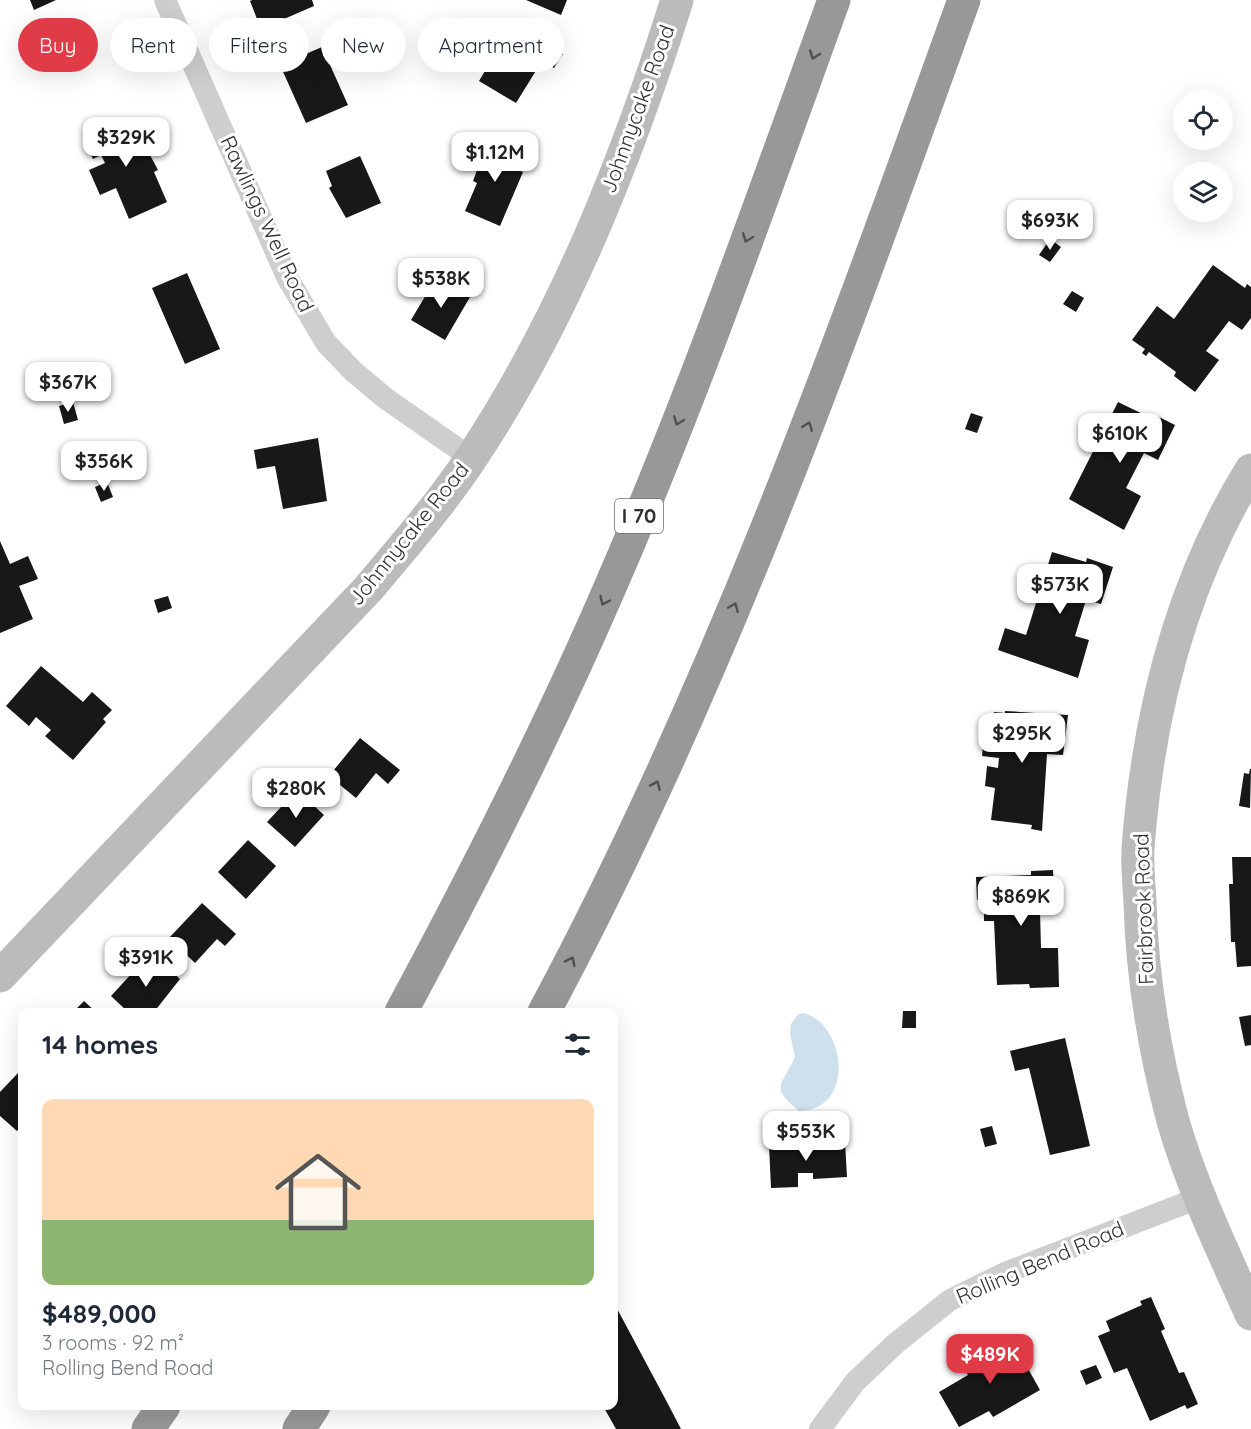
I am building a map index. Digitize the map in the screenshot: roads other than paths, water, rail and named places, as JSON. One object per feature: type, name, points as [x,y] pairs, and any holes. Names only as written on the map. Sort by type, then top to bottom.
[{"type":"highway","name":"I 70","points":[[402,1008],[493,832],[611,586],[727,290],[834,0]]},
{"type":"highway","points":[[546,1008],[648,803],[787,481],[964,0]]},
{"type":"highway","points":[[147,1429],[161,1410]]},
{"type":"highway","points":[[299,1429],[311,1410]]},
{"type":"street","name":"Rawlings Well Road","points":[[165,0],[287,277],[326,343],[354,372],[385,398],[471,458]]},
{"type":"street","name":"Johnnycake Road","points":[[0,976],[368,589],[422,525],[471,458],[520,377],[561,300],[598,218],[677,0]]},
{"type":"street","name":"Fairbrook Road","points":[[1247,1295],[1201,1197],[1174,1124],[1146,999],[1138,850],[1148,767],[1163,682],[1190,594],[1230,504],[1251,470]]},
{"type":"street","name":"Rolling Bend Road","points":[[820,1429],[855,1382],[895,1344],[951,1300],[1005,1274],[1201,1197]]},
{"type":"water","points":[[804,1013],[818,1021],[829,1033],[836,1049],[839,1066],[837,1083],[830,1097],[817,1107],[799,1111],[784,1096],[781,1085],[795,1057],[790,1034],[791,1024],[798,1014]]}]
